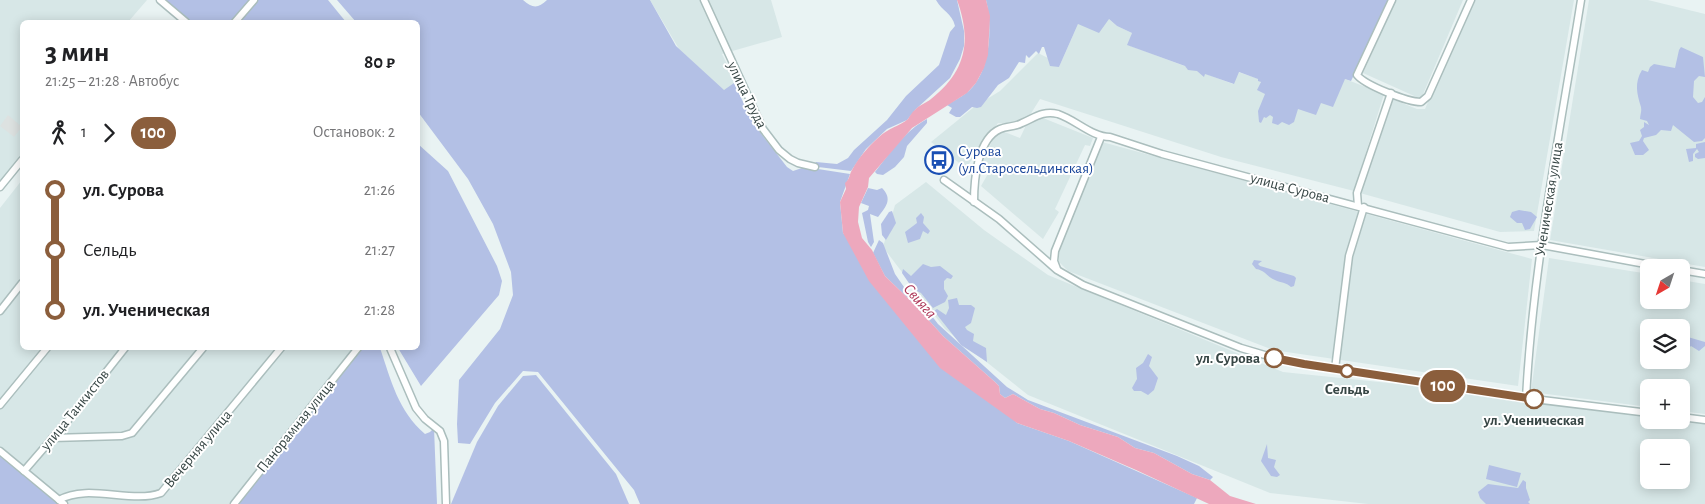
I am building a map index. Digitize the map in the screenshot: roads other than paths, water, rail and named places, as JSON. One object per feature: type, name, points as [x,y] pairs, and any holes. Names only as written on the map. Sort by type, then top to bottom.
[{"type":"street","points":[[160,0],[184,20]]},
{"type":"street","points":[[237,20],[254,0]]},
{"type":"street","name":"улица Труда","points":[[704,0],[763,129],[779,150],[790,159],[814,168]]},
{"type":"street","points":[[1392,0],[1357,75],[1366,82],[1391,93],[1421,102],[1428,96],[1471,0]]},
{"type":"street","name":"Ученическая улица","points":[[1526,398],[1531,328],[1542,245],[1581,0]]},
{"type":"street","points":[[1335,369],[1350,256],[1361,207],[1357,193],[1391,93]]},
{"type":"street","name":"улица Сурова","points":[[974,202],[974,184],[978,163],[989,139],[999,129],[1049,113],[1076,122],[1100,137],[1110,137],[1162,154],[1508,247],[1542,245],[1640,263]]},
{"type":"street","points":[[1057,270],[1054,261],[1055,250],[1100,137]]},
{"type":"street","points":[[0,187],[20,162]]},
{"type":"street","points":[[944,180],[999,219],[1057,270],[1083,285],[1241,348],[1282,360],[1335,369],[1526,398],[1640,412]]},
{"type":"street","points":[[1690,272],[1705,274]]},
{"type":"street","points":[[0,311],[20,286]]},
{"type":"street","points":[[0,405],[45,350]]},
{"type":"street","name":"улица Танкистов","points":[[24,471],[123,350]]},
{"type":"street","points":[[52,438],[122,436],[132,433],[201,350]]},
{"type":"street","name":"Вечерняя улица","points":[[61,502],[72,494],[144,496],[161,492],[279,350]]},
{"type":"street","name":"Панорамная улица","points":[[234,504],[356,350]]},
{"type":"street","points":[[391,350],[416,408],[440,431],[444,441],[446,504]]},
{"type":"street","points":[[1690,418],[1705,420]]},
{"type":"street","points":[[0,451],[61,502]]},
{"type":"place","name":"Сурова (ул.Старосельдинская)","points":[[939,160]]},
{"type":"place","name":"ул. Сурова","points":[[1274,358]]},
{"type":"place","name":"Сельдь","points":[[1347,371]]},
{"type":"place","name":"ул. Ученическая","points":[[1534,399]]},
{"type":"water label","name":"Свияга","points":[[920,301]]}]
